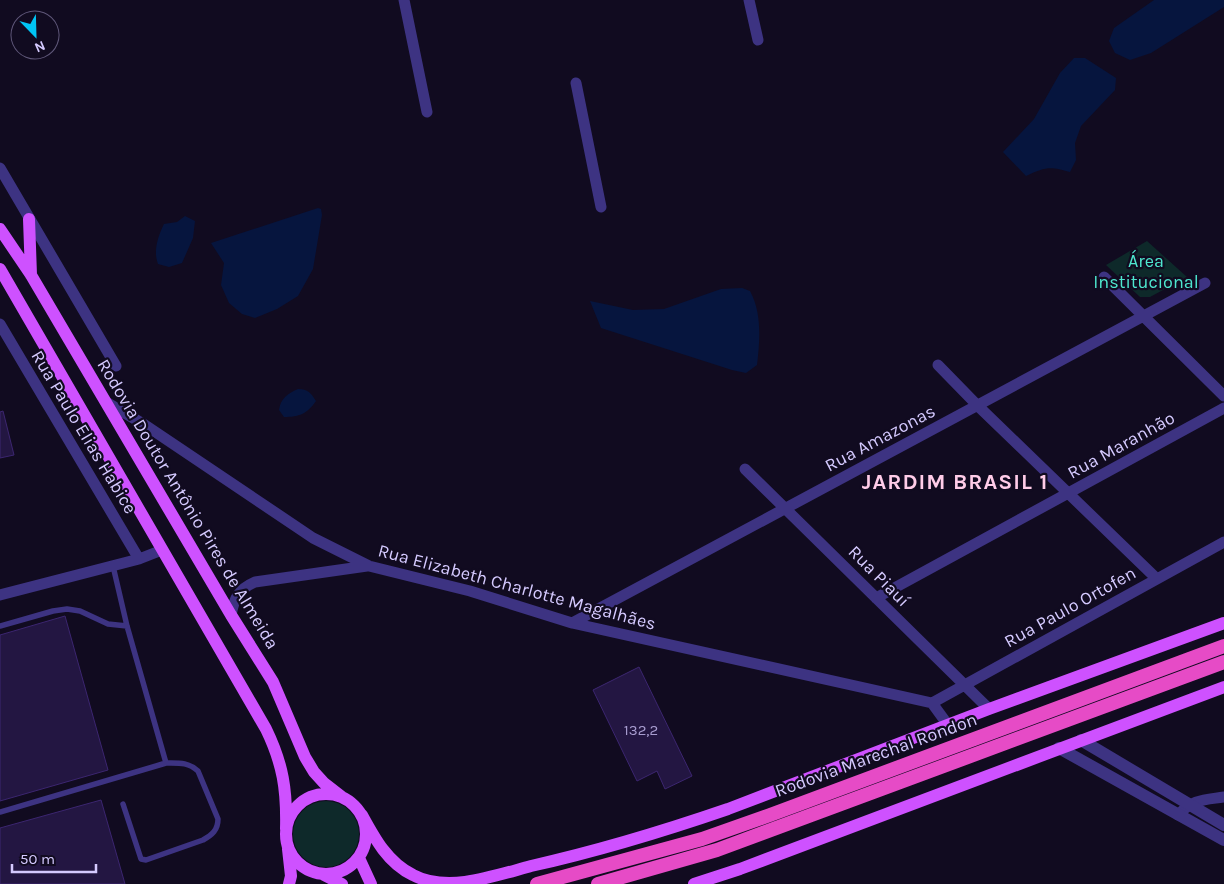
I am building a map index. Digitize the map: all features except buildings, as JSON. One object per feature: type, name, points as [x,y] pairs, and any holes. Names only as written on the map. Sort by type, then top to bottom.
[{"type":"highway","name":"Rodovia Marechal Rondon","points":[[537,884],[640,857],[719,833],[1224,646]]},
{"type":"highway","name":"Rodovia Marechal Rondon","points":[[598,884],[717,850],[1224,662]]},
{"type":"main road","points":[[29,219],[31,275]]},
{"type":"main road","name":"Rodovia Doutor Antônio Pires de Almeida","points":[[0,229],[31,275],[231,615],[273,682],[305,757],[314,772],[324,783],[342,796]]},
{"type":"main road","points":[[0,270],[254,708],[275,748],[286,789],[286,829],[291,876],[289,884]]},
{"type":"main road","points":[[286,829],[296,807],[306,799],[318,794],[342,796],[354,804],[377,842],[397,866],[414,876],[433,882],[465,882],[564,859],[690,822],[948,724],[1224,623]]},
{"type":"main road","points":[[694,884],[740,870],[1224,687]]},
{"type":"main road","points":[[322,874],[336,873],[348,867],[358,858],[364,848],[366,837],[366,826],[362,815]]},
{"type":"main road","points":[[288,847],[293,857],[301,865],[342,884]]},
{"type":"main road","points":[[358,858],[372,884]]},
{"type":"street","points":[[404,0],[427,112]]},
{"type":"street","points":[[749,0],[758,40]]},
{"type":"street","points":[[576,83],[602,207]]},
{"type":"street","points":[[0,168],[116,366]]},
{"type":"street","points":[[1104,277],[1224,396]]},
{"type":"street","name":"Rua Amazonas","points":[[572,624],[1205,283]]},
{"type":"street","name":"Rua Paulo Elias Habice","points":[[0,324],[139,559]]},
{"type":"street","points":[[938,365],[977,406],[1157,579]]},
{"type":"street","name":"Rua Elizabeth Charlotte Magalhães","points":[[106,402],[145,425],[313,538],[369,566],[470,591],[572,624],[932,703]]},
{"type":"street","name":"Rua Maranhão","points":[[876,598],[1224,408]]},
{"type":"street","name":"Rua Piauí","points":[[745,469],[989,709]]},
{"type":"street","name":"Rua Paulo Ortofen","points":[[932,703],[1224,542]]},
{"type":"street","points":[[0,595],[139,559],[162,550]]},
{"type":"street","points":[[231,615],[234,600],[240,591],[255,582],[369,566]]},
{"type":"street","points":[[932,703],[948,724]]},
{"type":"street","points":[[1081,740],[1224,825]]},
{"type":"street","points":[[1059,748],[1224,840]]},
{"type":"street","points":[[1178,815],[1190,804],[1224,797]]},
{"type":"lane","points":[[113,566],[127,626],[166,763]]},
{"type":"lane","points":[[0,626],[53,611],[67,609],[80,611],[108,624],[127,626]]},
{"type":"lane","points":[[0,812],[166,763],[182,763],[192,766],[198,771],[218,819],[218,826],[210,836],[203,840],[146,860],[141,859],[123,804]]},
{"type":"green space","name":"Área Institucional","points":[[1147,241],[1187,277],[1150,297],[1140,297],[1106,265]]},
{"type":"green space","points":[[326,801],[338,804],[349,811],[356,822],[359,834],[356,846],[349,857],[338,864],[326,867],[314,864],[303,857],[296,846],[293,834],[296,822],[303,811],[314,804]]},
{"type":"water","points":[[1154,0],[1224,0],[1224,7],[1151,53],[1130,60],[1115,53],[1109,41],[1114,28]]},
{"type":"water","points":[[1074,58],[1085,58],[1116,78],[1115,90],[1081,126],[1075,143],[1076,160],[1070,172],[1048,168],[1026,176],[1003,152],[1034,119],[1060,73]]},
{"type":"water","points":[[318,208],[321,209],[322,215],[313,269],[298,296],[277,309],[255,318],[242,314],[229,303],[221,285],[224,263],[211,243]]},
{"type":"water","points":[[185,216],[195,221],[193,238],[182,263],[169,267],[158,264],[157,244],[164,224],[177,222]]},
{"type":"water","points":[[742,288],[750,291],[754,299],[759,327],[757,365],[746,373],[601,328],[590,301],[633,310],[664,309],[721,289]]},
{"type":"water","points":[[298,389],[309,392],[316,401],[302,414],[284,417],[279,410],[281,402]]},
{"type":"district","name":"JARDIM BRASIL 1","points":[[955,482]]}]
